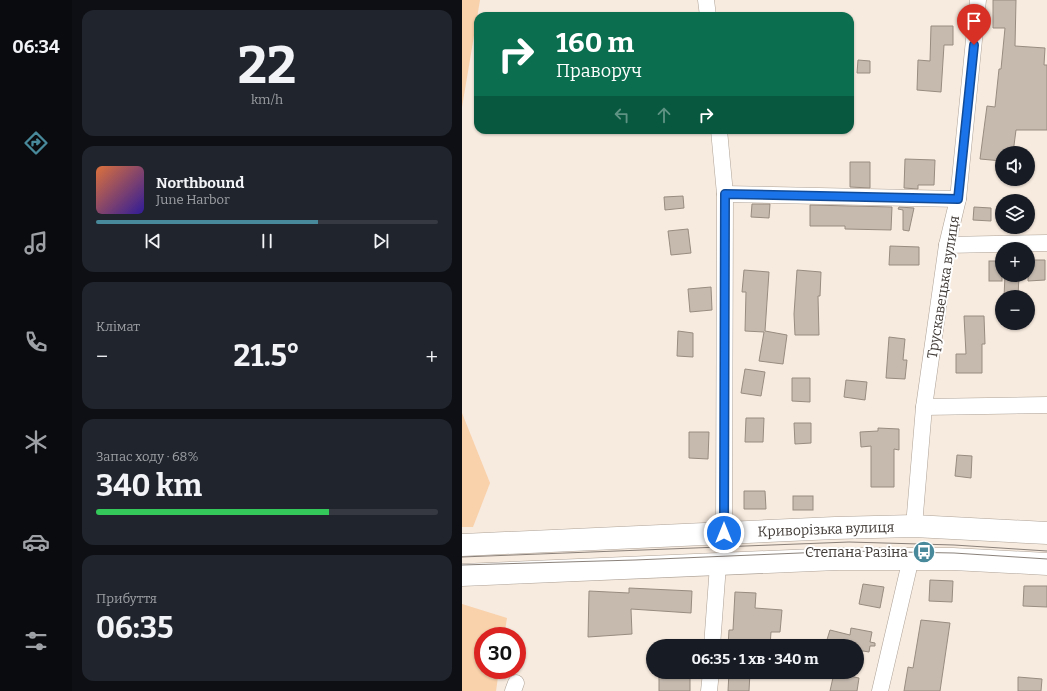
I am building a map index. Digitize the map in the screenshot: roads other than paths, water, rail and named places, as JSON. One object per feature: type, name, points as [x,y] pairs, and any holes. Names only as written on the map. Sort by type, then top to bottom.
[{"type":"main road","name":"Криворізька вулиця","points":[[462,545],[914,526],[1047,533]]},
{"type":"main road","points":[[462,575],[837,559],[911,558],[1047,564]]},
{"type":"street","points":[[706,0],[708,12]]},
{"type":"street","name":"Трускавецька вулиця","points":[[914,526],[924,407],[947,245],[958,199],[978,0]]},
{"type":"street","points":[[719,134],[725,194],[724,533]]},
{"type":"street","points":[[725,194],[958,199]]},
{"type":"street","points":[[947,245],[1047,243]]},
{"type":"street","points":[[924,407],[1047,405]]},
{"type":"street","points":[[880,691],[911,558]]},
{"type":"street","points":[[713,639],[718,565]]},
{"type":"street","points":[[709,691],[710,679]]},
{"type":"tram line","points":[[462,557],[849,542],[954,545],[1047,551]]},
{"type":"tram line","points":[[462,565],[635,560],[847,551],[954,553],[1047,559]]},
{"type":"place","name":"Степана Разіна","points":[[924,552]]}]
